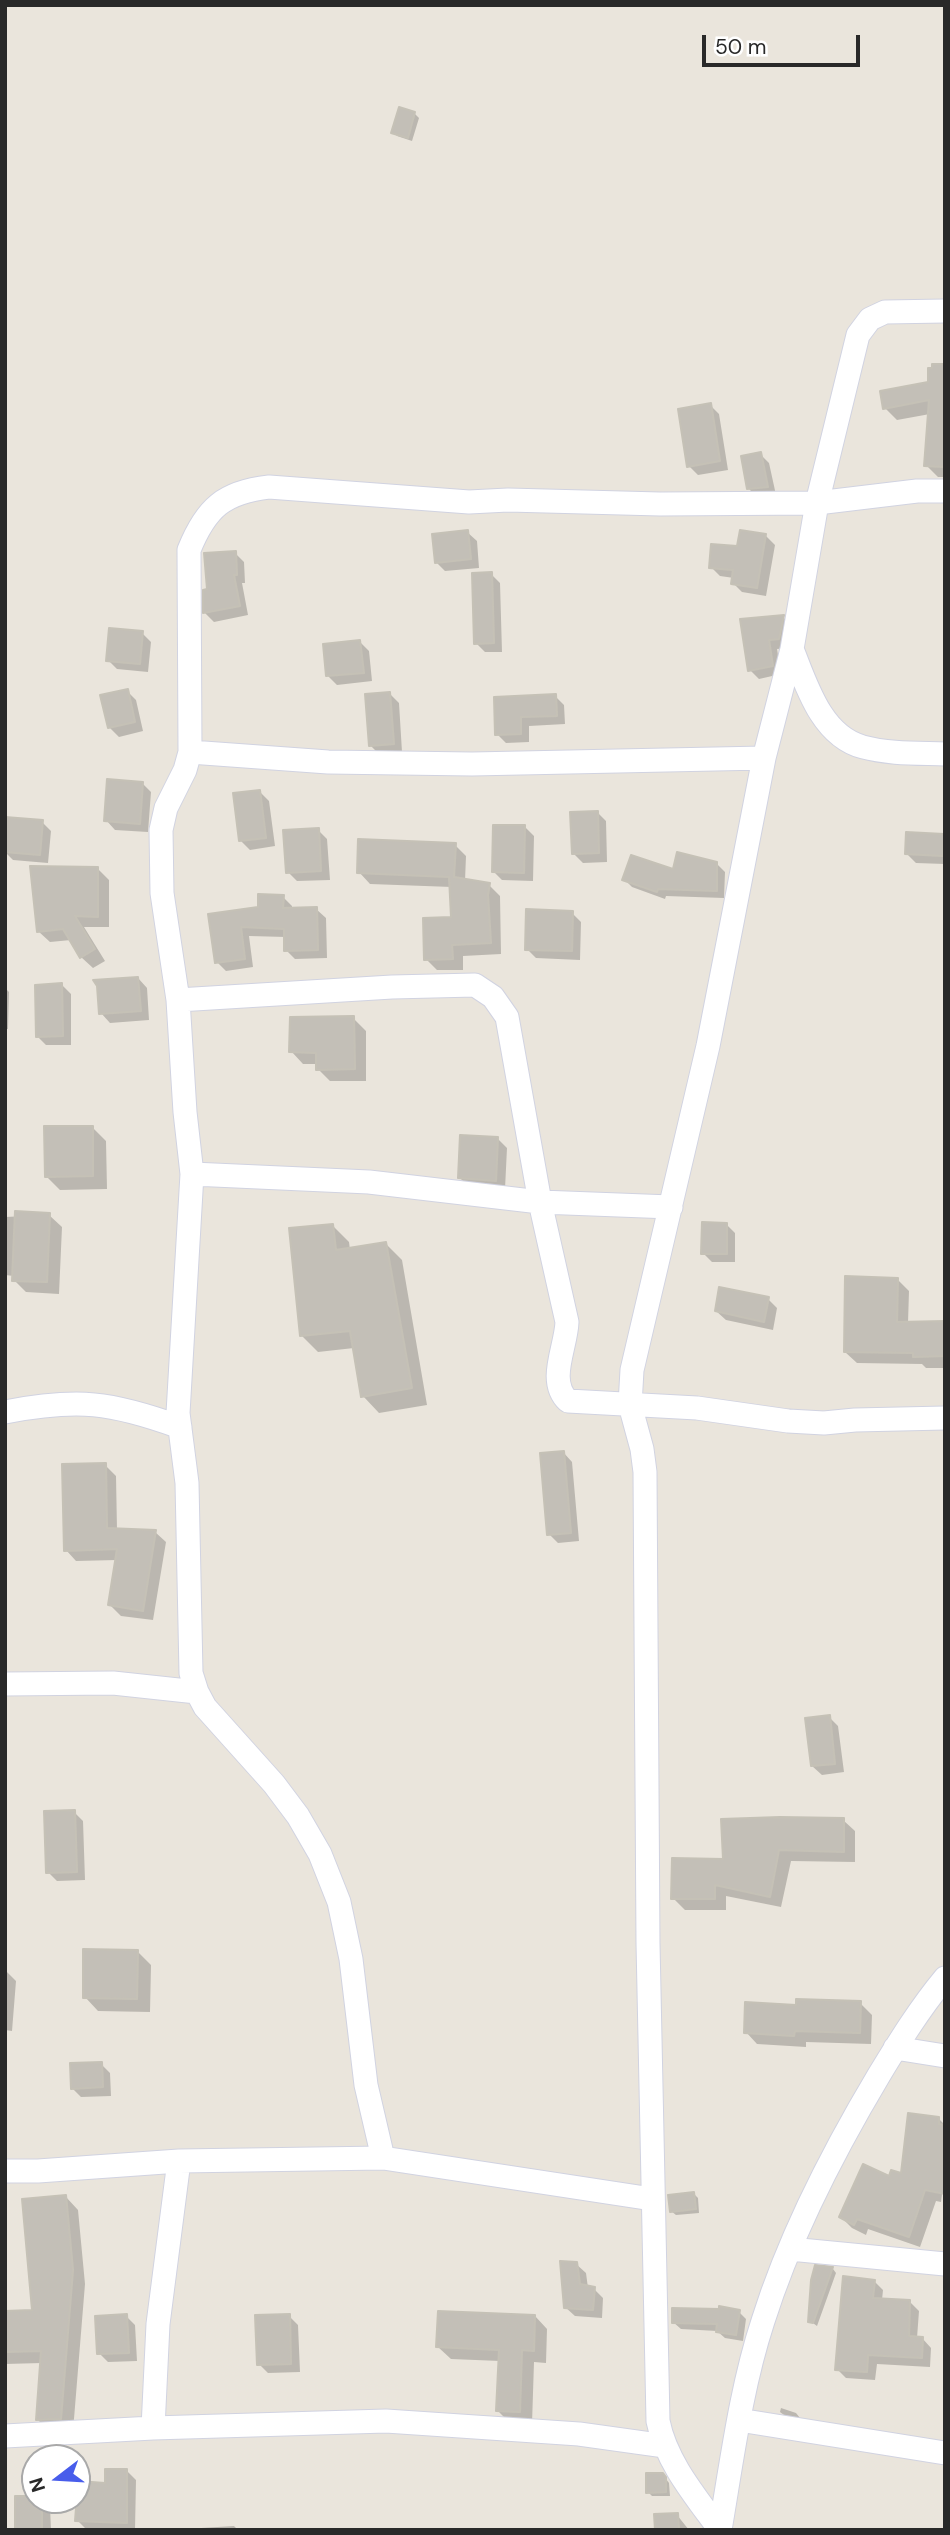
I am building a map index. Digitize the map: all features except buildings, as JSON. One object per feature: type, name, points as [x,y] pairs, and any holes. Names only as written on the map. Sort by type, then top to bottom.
[{"type":"street","points":[[945,311],[886,312],[870,319],[858,335],[817,503],[792,649],[764,758],[708,1046],[632,1370],[630,1405],[645,1472],[648,1943],[658,2421],[665,2446],[696,2499],[720,2530],[739,2420],[762,2321],[790,2249],[840,2139],[895,2048],[945,1978]]},
{"type":"street","points":[[383,2158],[366,2085],[351,1959],[339,1902],[320,1854],[298,1816],[274,1784],[205,1707],[191,1673],[187,1483],[179,1404],[192,1174],[178,1000],[163,893],[161,830],[166,808],[185,770],[190,752],[189,550],[207,513],[237,493],[269,486],[469,502],[508,500],[660,504],[817,503],[917,491],[945,491]]},
{"type":"street","points":[[792,649],[814,702],[834,730],[860,747],[945,754]]},
{"type":"street","points":[[190,752],[328,762],[472,764],[764,758]]},
{"type":"street","points":[[178,1000],[392,987],[475,985],[493,997],[507,1017],[540,1202],[567,1322],[557,1374],[560,1393],[568,1401],[697,1408],[788,1421],[824,1423],[945,1418]]},
{"type":"street","points":[[192,1174],[369,1182],[540,1202],[671,1207]]},
{"type":"street","points":[[5,1412],[45,1405],[82,1403],[115,1406],[180,1427]]},
{"type":"street","points":[[5,1684],[113,1683],[197,1692]]},
{"type":"street","points":[[895,2048],[945,2056]]},
{"type":"street","points":[[5,2171],[180,2161],[383,2158],[652,2199]]},
{"type":"street","points":[[153,2428],[158,2324],[180,2161]]},
{"type":"street","points":[[790,2249],[945,2264]]},
{"type":"street","points":[[739,2420],[945,2454]]},
{"type":"street","points":[[5,2435],[386,2421],[579,2434],[665,2446]]}]
